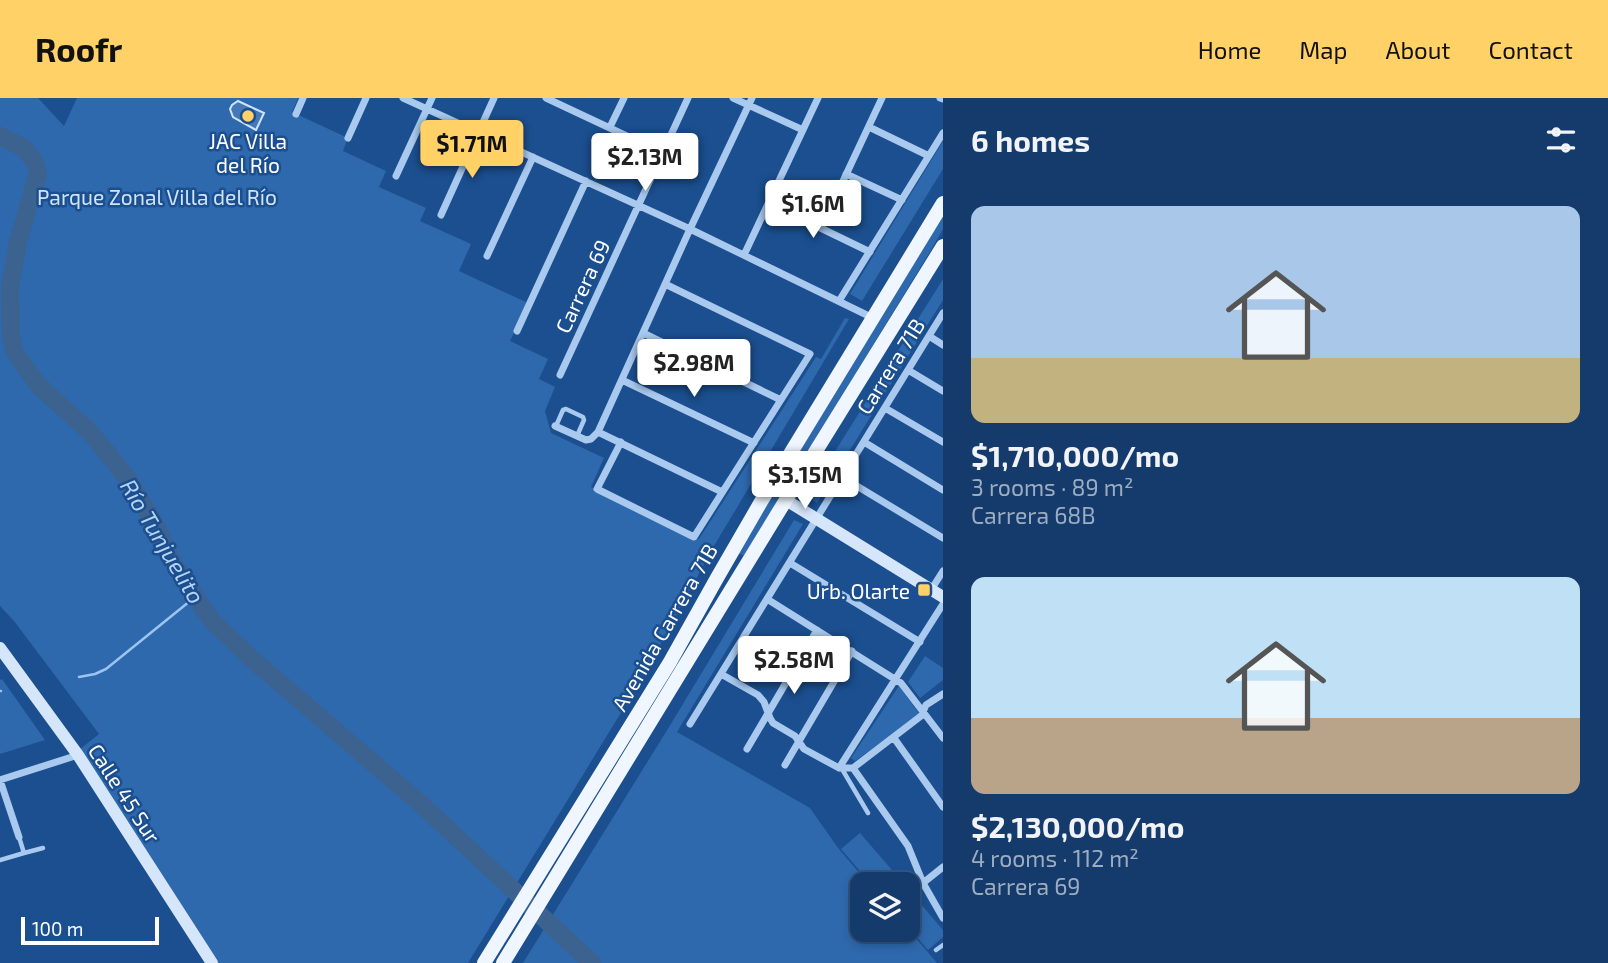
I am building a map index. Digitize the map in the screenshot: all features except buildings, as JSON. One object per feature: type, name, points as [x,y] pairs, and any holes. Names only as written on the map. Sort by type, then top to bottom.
[{"type":"main road","name":"Avenida Carrera 71B","points":[[503,963],[643,721],[670,662],[734,548],[943,203]]},
{"type":"main road","name":"Avenida Carrera 71B","points":[[484,963],[786,500],[943,246]]},
{"type":"street","points":[[296,114],[303,98]]},
{"type":"street","points":[[348,138],[366,98]]},
{"type":"street","points":[[403,98],[639,205],[873,318]]},
{"type":"street","points":[[396,176],[432,98]]},
{"type":"street","points":[[441,215],[495,98]]},
{"type":"street","points":[[546,98],[558,100],[663,153]]},
{"type":"street","points":[[610,128],[624,98]]},
{"type":"street","name":"Carrera 69","points":[[560,375],[688,98]]},
{"type":"street","points":[[733,98],[750,102],[803,130]]},
{"type":"street","points":[[744,255],[818,98]]},
{"type":"street","points":[[821,228],[882,98]]},
{"type":"street","points":[[556,426],[586,440],[598,432],[750,102]]},
{"type":"street","points":[[869,127],[929,156]]},
{"type":"street","points":[[838,301],[943,133]]},
{"type":"street","points":[[486,256],[533,157]]},
{"type":"street","points":[[846,174],[902,200]]},
{"type":"street","points":[[517,331],[586,181]]},
{"type":"street","points":[[769,203],[870,251]]},
{"type":"street","points":[[621,443],[597,489],[694,537],[810,355],[665,284]]},
{"type":"street","name":"Carrera 71B","points":[[690,724],[943,313]]},
{"type":"street","points":[[643,333],[781,400]]},
{"type":"street","points":[[929,337],[943,345]]},
{"type":"street","points":[[908,370],[943,391]]},
{"type":"street","points":[[622,380],[754,443]]},
{"type":"street","points":[[885,408],[943,442]]},
{"type":"street","points":[[598,432],[722,492]]},
{"type":"street","points":[[864,442],[943,489]]},
{"type":"street","points":[[842,477],[943,538]]},
{"type":"street","points":[[786,500],[943,597]]},
{"type":"street","points":[[790,563],[920,642]]},
{"type":"street","points":[[931,590],[943,571]]},
{"type":"street","points":[[768,599],[896,679],[906,687],[943,738]]},
{"type":"street","points":[[840,769],[943,604]]},
{"type":"street","points":[[747,749],[817,630]]},
{"type":"street","name":"Calle 45 Sur","points":[[0,649],[78,755],[212,963]]},
{"type":"street","points":[[785,765],[852,651]]},
{"type":"street","points":[[721,674],[758,695],[774,723],[795,736],[800,746],[840,769],[853,768],[921,716],[926,705],[943,694]]},
{"type":"street","points":[[894,738],[943,807]]},
{"type":"street","points":[[19,837],[0,780],[78,755]]},
{"type":"street","points":[[853,768],[908,846],[923,883],[943,918]]},
{"type":"street","points":[[923,883],[943,866]]},
{"type":"lane","points":[[556,426],[564,409],[583,417],[577,437]]},
{"type":"lane","points":[[840,769],[868,813]]},
{"type":"lane","points":[[19,837],[24,853]]},
{"type":"lane","points":[[0,860],[43,848]]},
{"type":"lane","points":[[936,950],[943,945]]},
{"type":"green space","name":"Parque Zonal Villa del Río","points":[[0,98],[38,98],[64,126],[77,98],[298,98],[292,112],[348,138],[343,151],[386,171],[379,187],[426,208],[420,221],[471,244],[459,271],[528,303],[510,341],[548,359],[539,379],[555,387],[545,411],[551,433],[604,458],[591,487],[699,539],[816,357],[821,359],[845,318],[849,319],[714,546],[622,711],[468,963],[217,963],[79,750],[99,734],[0,606]]},
{"type":"green space","points":[[943,141],[943,169],[862,301],[850,294]]},
{"type":"green space","points":[[943,214],[943,229],[930,252],[744,556],[738,553]]},
{"type":"green space","points":[[943,279],[943,300],[817,503],[807,496]]},
{"type":"green space","points":[[794,520],[803,524],[677,732],[810,808],[859,872],[850,872],[850,942],[919,942],[937,963],[523,963]]},
{"type":"green space","points":[[925,656],[943,668],[943,680],[920,698],[908,682]]},
{"type":"green space","points":[[2,679],[45,740],[0,754],[0,680]]},
{"type":"green space","points":[[899,686],[920,715],[855,761],[851,758]]},
{"type":"green space","points":[[860,833],[894,872],[861,872],[841,849]]},
{"type":"green space","points":[[920,903],[943,930],[943,937],[928,950],[920,941]]},
{"type":"waterway","name":"Río Tunjuelito","points":[[0,136],[24,148],[34,161],[38,173],[18,242],[10,287],[11,336],[15,353],[39,386],[90,432],[128,479],[155,524],[173,563],[212,621],[251,658],[422,805],[592,963]]},
{"type":"waterway","points":[[79,677],[106,669],[195,597]]},
{"type":"place","name":"JAC Villa del Río","points":[[248,116]]},
{"type":"place","name":"Urb. Olarte","points":[[924,590]]}]
